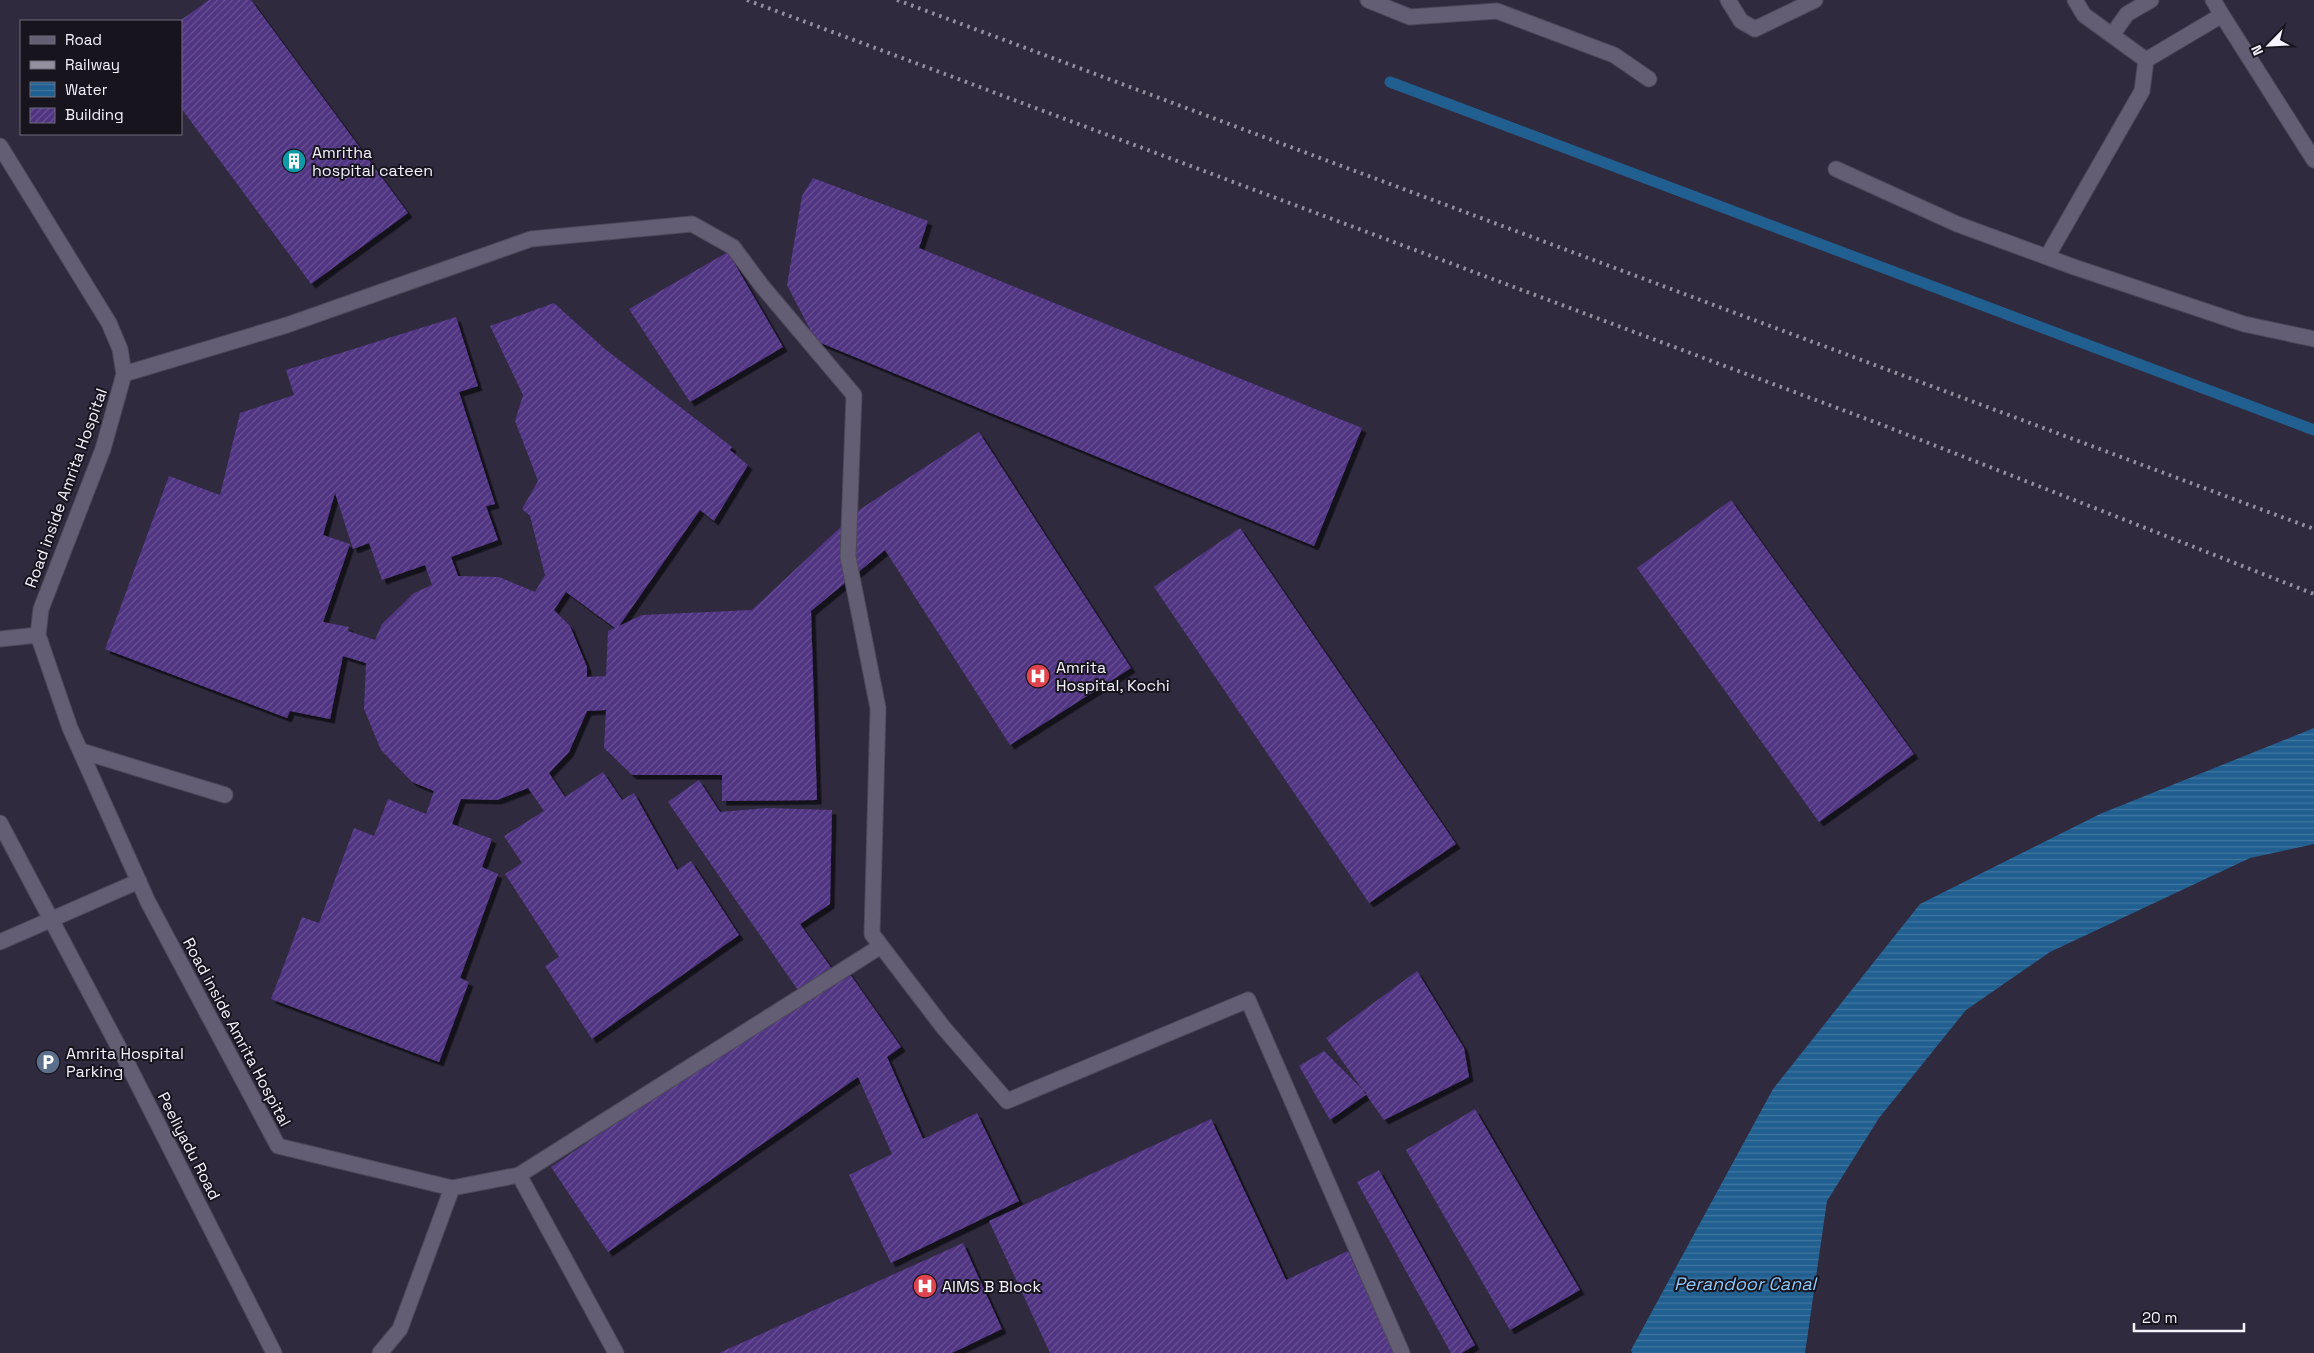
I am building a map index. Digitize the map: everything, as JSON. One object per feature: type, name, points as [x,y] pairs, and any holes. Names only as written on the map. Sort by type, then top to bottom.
[{"type":"street","points":[[1368,0],[1410,17],[1497,11],[1614,55],[1649,78]]},
{"type":"street","points":[[1728,0],[1741,21],[1755,29],[1815,0]]},
{"type":"street","points":[[2075,0],[2084,15],[2146,60]]},
{"type":"street","points":[[2112,35],[2127,14],[2151,0]]},
{"type":"street","points":[[2213,0],[2314,160]]},
{"type":"street","points":[[2146,60],[2222,14]]},
{"type":"street","points":[[2047,257],[2142,91],[2146,60]]},
{"type":"street","name":"Road inside Amrita Hospital","points":[[0,146],[109,323],[120,349],[124,374],[102,449],[49,585],[42,609],[38,635],[53,683],[81,751],[139,881],[189,982],[278,1146],[452,1188]]},
{"type":"street","points":[[1836,168],[1957,224],[2047,257],[2244,324],[2314,339]]},
{"type":"street","points":[[124,374],[287,325],[531,239],[692,224],[733,247],[762,286],[854,394],[848,558],[878,708],[872,934],[943,1027],[1008,1101],[1248,1000],[1402,1353]]},
{"type":"street","points":[[0,639],[38,635]]},
{"type":"street","points":[[81,751],[225,794]]},
{"type":"street","name":"Peeliyadu Road","points":[[0,823],[126,1061],[274,1353]]},
{"type":"street","points":[[0,942],[139,881]]},
{"type":"street","points":[[380,1353],[400,1328],[452,1188],[519,1175],[881,946]]},
{"type":"street","points":[[519,1175],[616,1353]]},
{"type":"water","name":"Perandoor Canal","points":[[2314,728],[2314,844],[2250,858],[2050,952],[1966,1010],[1879,1118],[1827,1201],[1805,1353],[1632,1353],[1631,1350],[1773,1089],[1920,904],[2100,814]]},
{"type":"building","name":"Amritha hospital cateen","points":[[209,0],[251,0],[408,213],[311,284],[182,109],[181,20]]},
{"type":"building","points":[[813,178],[928,221],[919,248],[1362,428],[1314,546],[816,341],[787,285],[802,196]]},
{"type":"building","points":[[728,252],[783,347],[690,402],[629,309]]},
{"type":"building","points":[[554,303],[605,349],[732,447],[730,450],[748,465],[714,521],[700,510],[619,626],[642,615],[752,610],[859,510],[979,432],[1131,668],[1010,745],[885,550],[811,611],[817,800],[722,801],[722,775],[632,775],[604,748],[606,710],[587,711],[569,752],[549,773],[565,797],[603,772],[622,800],[634,793],[677,870],[691,861],[739,935],[592,1039],[545,966],[559,957],[505,874],[522,863],[504,836],[544,811],[528,788],[497,800],[461,799],[452,824],[492,839],[482,867],[498,874],[460,978],[469,982],[439,1062],[271,999],[302,917],[319,923],[354,828],[374,836],[388,799],[426,814],[434,791],[412,782],[381,750],[364,709],[366,663],[343,656],[330,719],[290,711],[287,718],[105,649],[169,476],[220,495],[240,413],[294,395],[286,370],[456,317],[478,386],[459,392],[495,504],[486,506],[498,540],[451,557],[458,576],[499,577],[535,592],[545,575],[530,516],[522,509],[538,481],[515,421],[523,395],[490,326]],"holes":[[[335,493],[353,549],[369,543],[382,580],[425,565],[432,585],[414,593],[382,624],[375,640],[348,631],[349,627],[323,622],[350,544],[323,535]],[[566,592],[615,628],[608,631],[606,676],[587,677],[587,667],[570,626],[554,610]]]},
{"type":"building","points":[[1731,500],[1914,754],[1819,822],[1637,568]]},
{"type":"building","points":[[1240,528],[1456,844],[1369,903],[1154,587]]},
{"type":"building","points":[[699,780],[720,812],[767,808],[832,810],[830,904],[800,924],[835,973],[845,967],[901,1047],[887,1057],[923,1139],[977,1113],[1019,1201],[891,1263],[849,1175],[892,1154],[858,1077],[608,1252],[551,1167],[802,996],[668,802]]},
{"type":"building","points":[[1417,971],[1464,1048],[1469,1077],[1384,1120],[1326,1038]]},
{"type":"building","points":[[1324,1051],[1367,1094],[1330,1120],[1299,1066]]},
{"type":"building","points":[[1475,1109],[1580,1290],[1510,1330],[1406,1150]]},
{"type":"building","points":[[1211,1119],[1286,1280],[1348,1251],[1395,1353],[1050,1353],[989,1221]]},
{"type":"building","points":[[1379,1170],[1475,1345],[1462,1353],[1451,1353],[1357,1182]]},
{"type":"building","name":"AIMS B Block","points":[[963,1243],[1002,1329],[952,1353],[719,1353]]},
{"type":"waterway","points":[[1390,82],[2314,430]]},
{"type":"railway","points":[[747,0],[1880,424],[2314,594]]},
{"type":"railway","points":[[897,0],[2314,529]]},
{"type":"place","name":"Amritha hospital cateen","points":[[294,161]]},
{"type":"place","name":"Amrita Hospital, Kochi","points":[[1038,676]]},
{"type":"place","name":"Amrita Hospital Parking","points":[[48,1062]]},
{"type":"place","name":"AIMS B Block","points":[[925,1286]]}]
